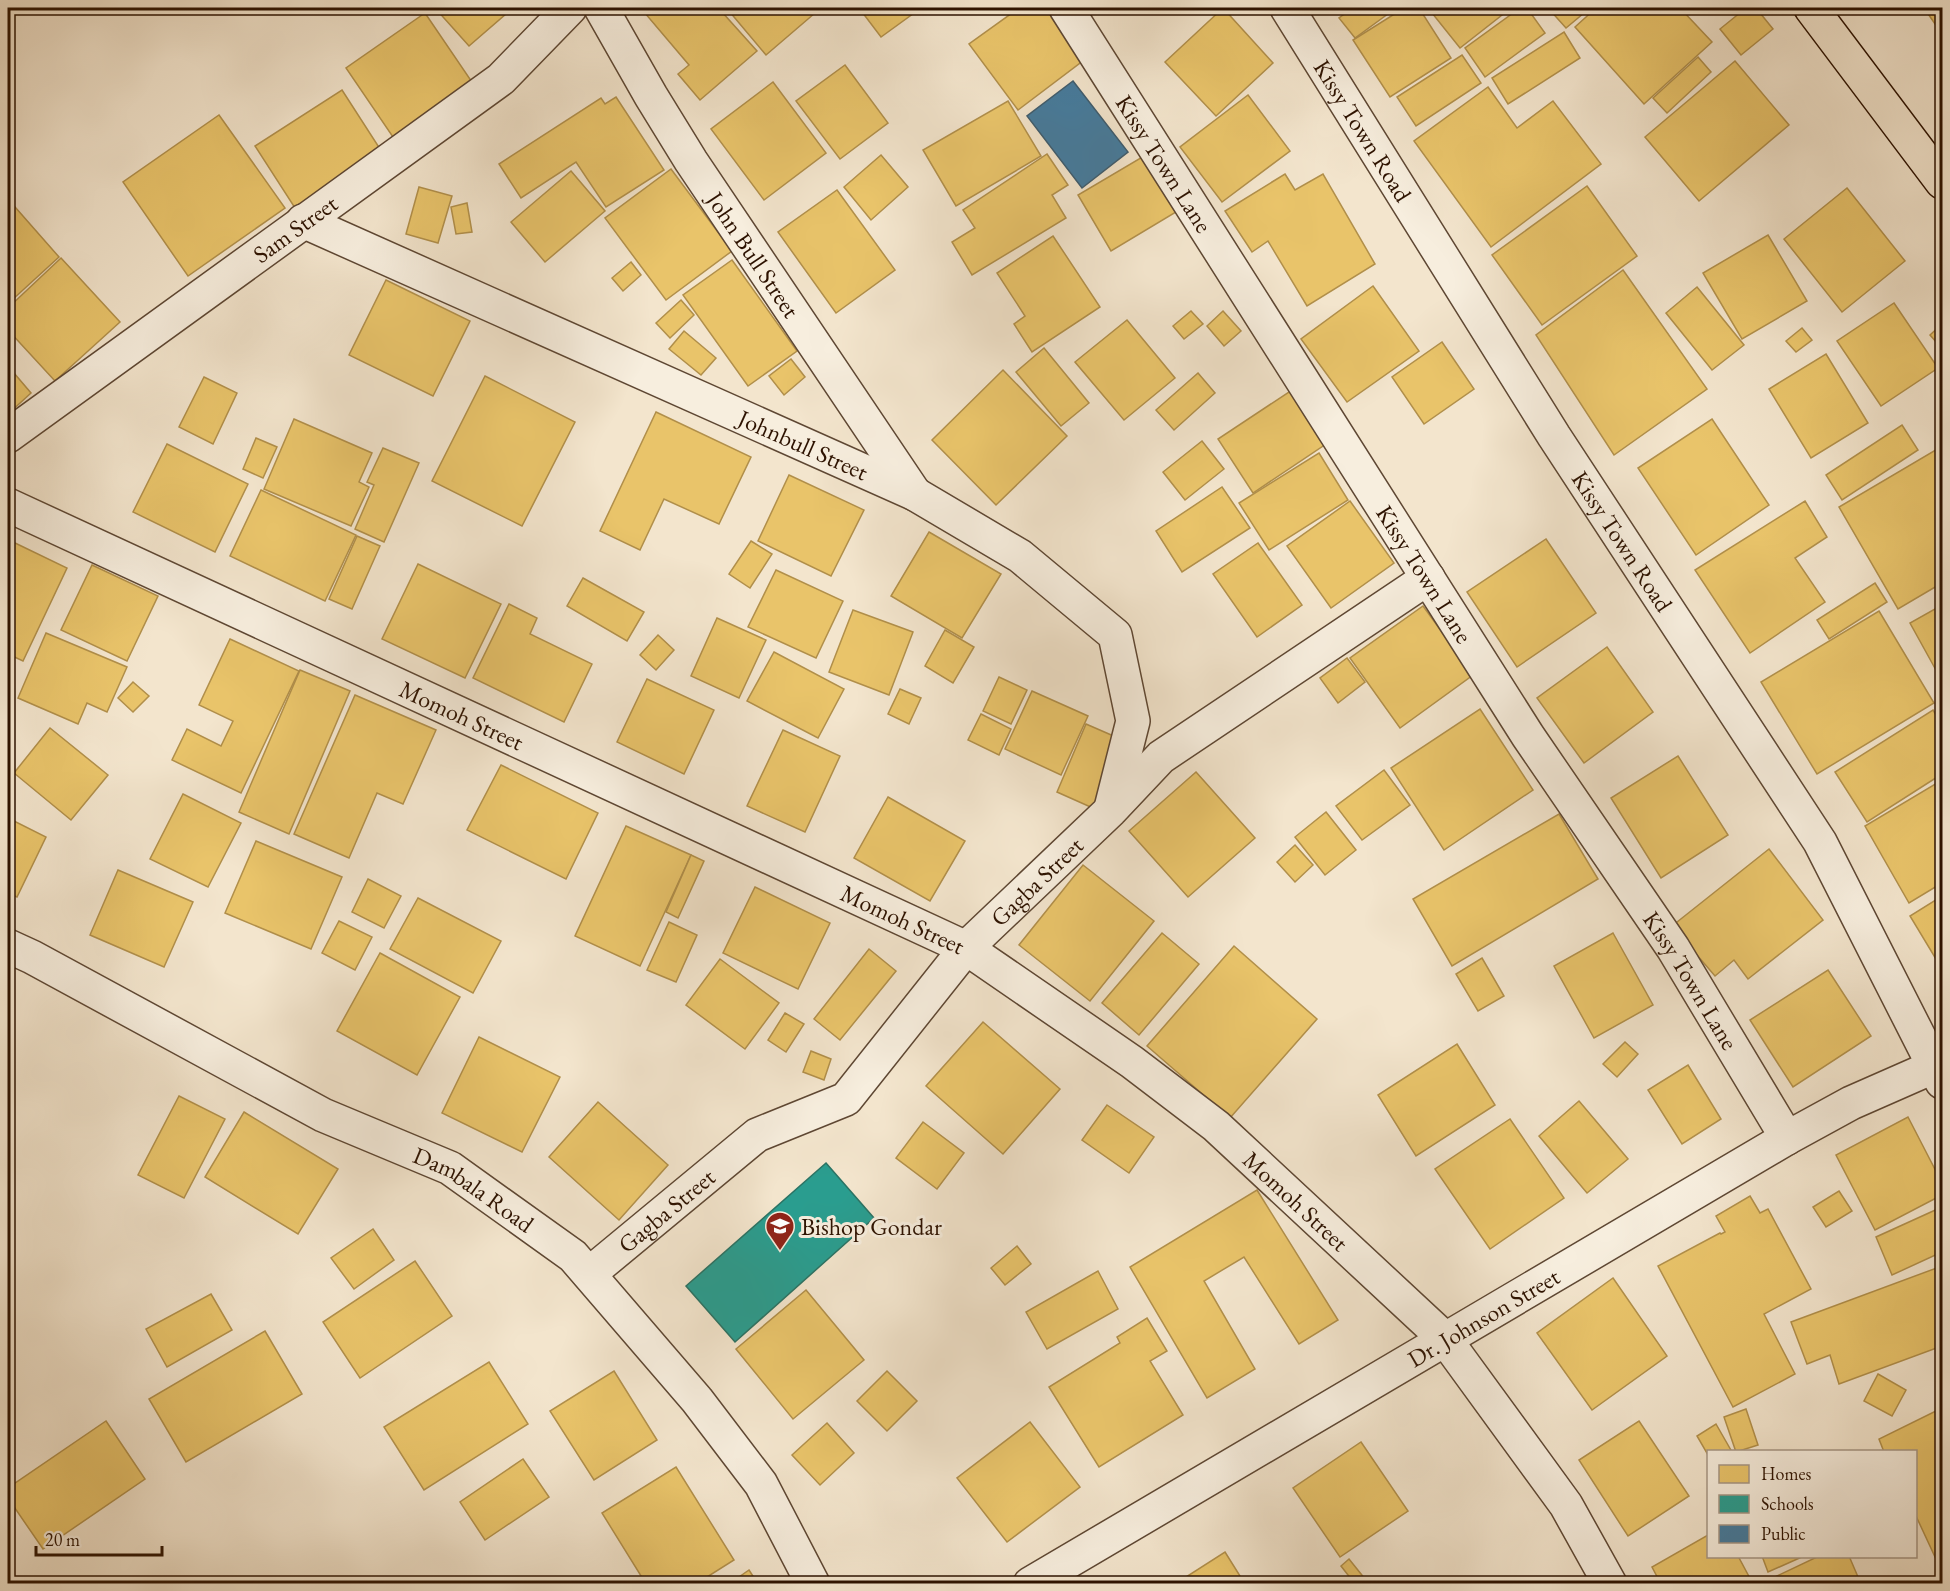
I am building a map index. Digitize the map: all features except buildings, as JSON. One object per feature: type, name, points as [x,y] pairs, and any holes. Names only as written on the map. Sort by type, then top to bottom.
[{"type":"main road","points":[[1811,8],[1942,182]]},
{"type":"street","name":"Sam Street","points":[[8,436],[501,79],[570,8]]},
{"type":"street","name":"John Bull Street","points":[[602,8],[651,96],[691,161],[915,494]]},
{"type":"street","name":"Kissy Town Lane","points":[[1066,8],[1528,736],[1673,948],[1787,1138]]},
{"type":"street","name":"Kissy Town Road","points":[[1287,8],[1554,436],[1820,842],[1940,1070]]},
{"type":"street","name":"Johnbull Street","points":[[303,221],[915,494],[1020,556],[1115,635],[1133,721],[1111,810]]},
{"type":"street","name":"Momoh Street","points":[[8,505],[966,948],[1132,1062],[1216,1126],[1445,1339],[1566,1505],[1610,1584]]},
{"type":"street","name":"Gagba Street","points":[[589,1274],[757,1135],[846,1099],[966,948],[1111,810],[1161,757],[1428,578]]},
{"type":"street","name":"Dambala Road","points":[[8,946],[323,1115],[450,1168],[573,1256],[696,1400],[761,1484],[813,1584]]},
{"type":"street","name":"Dr. Johnson Street","points":[[1030,1584],[1787,1138],[1851,1103],[1940,1070]]},
{"type":"place","name":"Bishop Gondar","points":[[780,1252]]}]
